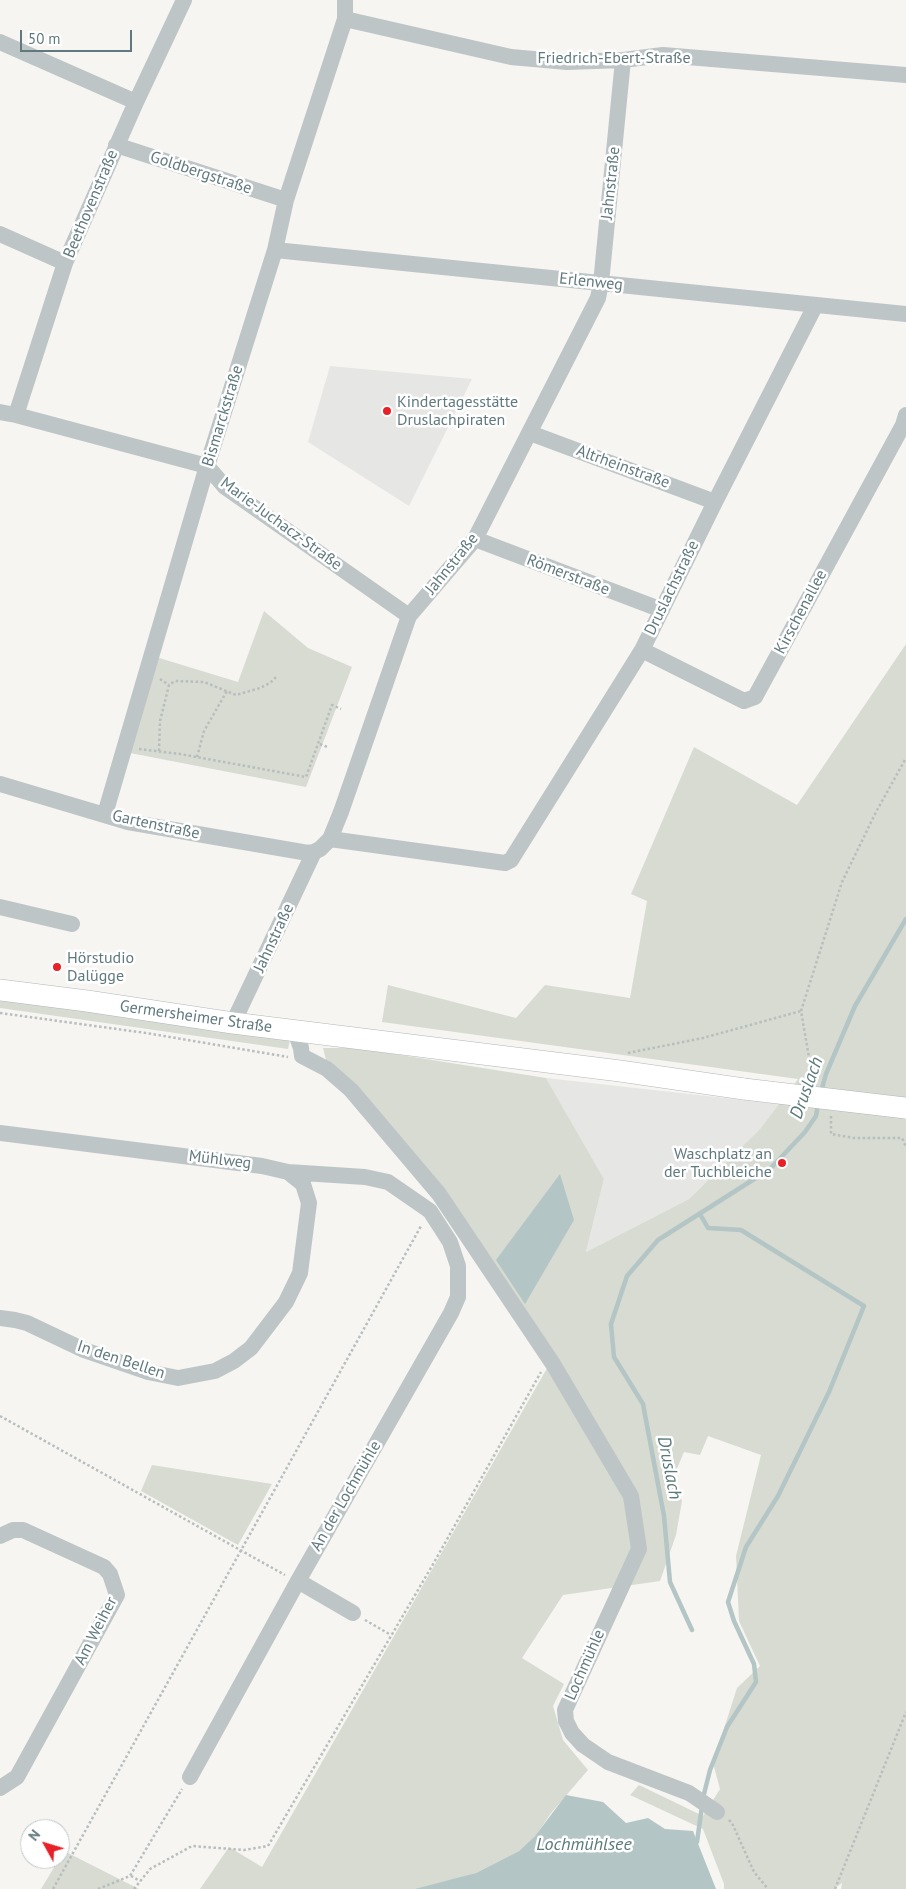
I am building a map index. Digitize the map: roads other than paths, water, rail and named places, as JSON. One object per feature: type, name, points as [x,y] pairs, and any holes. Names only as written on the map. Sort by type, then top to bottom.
[{"type":"main road","name":"Germersheimer Straße","points":[[0,990],[233,1023],[906,1108]]},
{"type":"street","name":"Beethovenstraße","points":[[16,415],[65,263],[116,145],[184,0]]},
{"type":"street","points":[[345,0],[345,19]]},
{"type":"street","name":"Friedrich-Ebert-Straße","points":[[345,19],[511,57],[567,62],[623,60],[664,55],[906,75]]},
{"type":"street","name":"Bismarckstraße","points":[[105,814],[207,466],[275,250],[286,200],[345,19]]},
{"type":"street","points":[[0,42],[136,102]]},
{"type":"street","name":"Jahnstraße","points":[[233,1023],[314,852],[330,839],[408,616],[475,539],[598,298],[623,60]]},
{"type":"street","name":"Goldbergstraße","points":[[116,145],[286,200]]},
{"type":"street","points":[[0,234],[65,263]]},
{"type":"street","name":"Erlenweg","points":[[275,250],[906,314]]},
{"type":"street","name":"Druslachstraße","points":[[330,839],[505,862],[511,860],[642,650],[815,306]]},
{"type":"street","name":"Marie-Juchacz-Straße","points":[[0,412],[207,466],[225,487],[408,616]]},
{"type":"street","name":"Kirschenallee","points":[[642,650],[744,701],[756,697],[904,425],[906,415]]},
{"type":"street","name":"Altrheinstraße","points":[[530,433],[715,502]]},
{"type":"street","name":"Römerstraße","points":[[475,539],[662,610]]},
{"type":"street","name":"Gartenstraße","points":[[0,784],[137,824],[308,854],[314,852]]},
{"type":"street","points":[[0,907],[72,924]]},
{"type":"street","name":"Lochmühle","points":[[295,1031],[302,1056],[327,1069],[351,1090],[439,1194],[551,1360],[631,1496],[639,1549],[565,1710],[566,1722],[572,1733],[583,1745],[608,1762],[688,1793],[714,1811]]},
{"type":"street","name":"Mühlweg","points":[[0,1133],[262,1166],[288,1172],[365,1177],[388,1182],[430,1211]]},
{"type":"street","name":"In den Bellen","points":[[0,1318],[27,1324],[84,1350],[148,1372],[178,1378],[215,1370],[234,1361],[251,1348],[286,1302],[300,1274],[309,1203],[303,1184],[288,1172]]},
{"type":"street","name":"An der Lochmühle","points":[[190,1777],[298,1581],[451,1313],[458,1297],[458,1266],[450,1242],[430,1211]]},
{"type":"street","name":"Am Weiher","points":[[0,1536],[13,1530],[23,1530],[104,1567],[110,1574],[117,1595],[16,1777],[0,1788]]},
{"type":"street","points":[[298,1581],[353,1613]]},
{"type":"water","points":[[560,1174],[574,1220],[525,1304],[496,1260]]},
{"type":"water","name":"Lochmühlsee","points":[[566,1795],[603,1802],[626,1823],[648,1818],[665,1829],[693,1831],[716,1889],[415,1889],[476,1873],[519,1851],[535,1836]]},
{"type":"waterway","name":"Druslach","points":[[821,1092],[826,1074],[855,1006],[906,919]]},
{"type":"waterway","name":"Druslach","points":[[692,1630],[670,1582],[664,1516],[643,1404],[614,1357],[611,1324],[627,1276],[658,1240],[770,1169],[805,1132],[816,1116],[818,1105]]},
{"type":"waterway","points":[[700,1214],[708,1228],[741,1230],[864,1306],[829,1392],[778,1496],[746,1547],[728,1602],[734,1621],[754,1664],[756,1682],[727,1727],[710,1770],[703,1798]]},
{"type":"waterway","points":[[697,1842],[702,1806]]},
{"type":"place","name":"Kindertagesstätte Druslachpiraten","points":[[387,411]]},
{"type":"place","name":"Hörstudio Dalügge","points":[[57,967]]},
{"type":"place","name":"Waschplatz an der Tuchbleiche","points":[[782,1163]]}]
